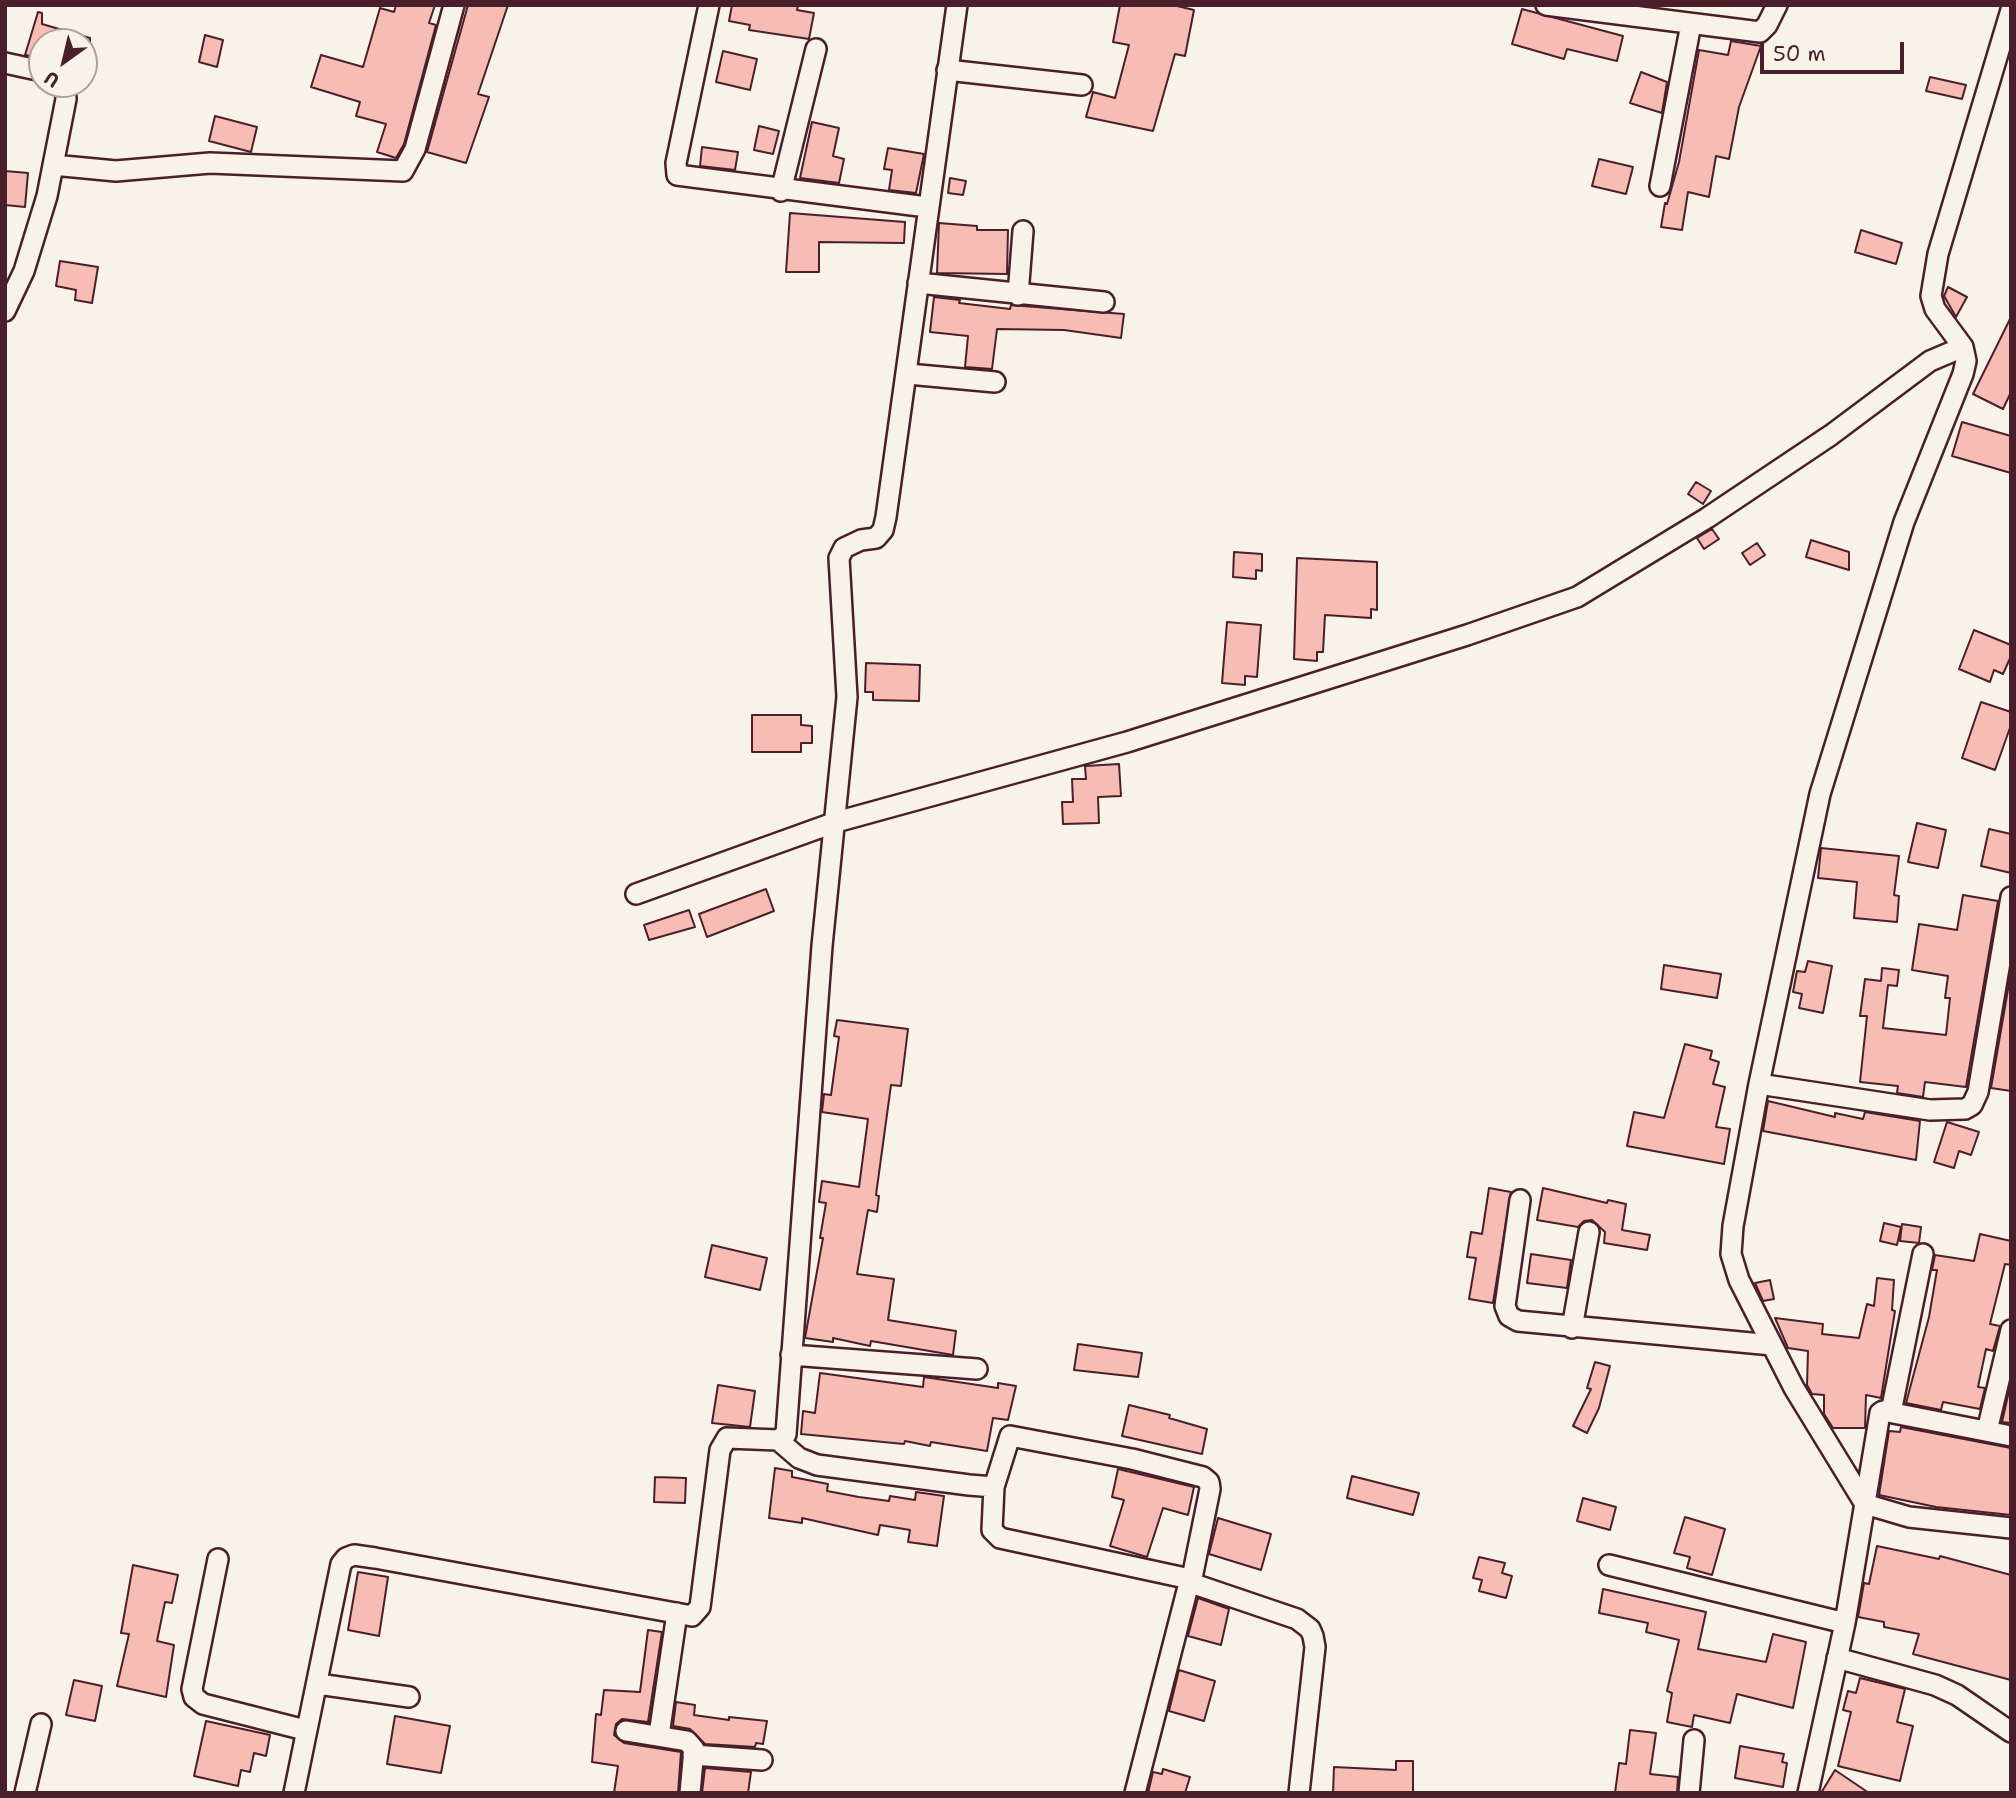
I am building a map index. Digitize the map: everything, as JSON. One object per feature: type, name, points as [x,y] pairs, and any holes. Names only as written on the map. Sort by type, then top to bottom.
[{"type":"street","points":[[53,164],[116,171],[210,163],[403,171],[415,149],[454,5]]},
{"type":"street","points":[[709,5],[676,163],[677,175],[781,191],[927,207]]},
{"type":"street","points":[[778,1440],[786,1434],[822,946],[846,697],[839,558],[844,548],[861,540],[876,538],[883,530],[908,374],[927,207],[957,5]]},
{"type":"street","points":[[1546,5],[1760,32],[1768,25],[1777,5]]},
{"type":"street","points":[[2011,10],[1938,254],[1931,296],[1935,309],[1963,347],[1966,361],[1903,522],[1820,794],[1759,1084],[1733,1226],[1731,1254],[1739,1280],[1794,1388],[1865,1504],[1909,1517],[2011,1528]]},
{"type":"street","points":[[1660,186],[1691,24]]},
{"type":"street","points":[[781,191],[816,49]]},
{"type":"street","points":[[5,63],[28,68]]},
{"type":"street","points":[[947,70],[1082,85]]},
{"type":"street","points":[[5,311],[24,271],[53,164],[66,98]]},
{"type":"street","points":[[1018,295],[1023,231]]},
{"type":"street","points":[[918,284],[1104,302]]},
{"type":"street","points":[[636,894],[836,822],[1126,742],[1468,635],[1577,597],[1707,518],[1831,435],[1930,361],[1963,347]]},
{"type":"street","points":[[908,374],[995,382]]},
{"type":"street","points":[[1759,1084],[1930,1110],[1965,1109],[1972,1105],[1978,1092],[2011,897]]},
{"type":"street","points":[[1520,1199],[1505,1306],[1509,1316],[1518,1321],[1572,1328],[1772,1345]]},
{"type":"street","points":[[1572,1328],[1588,1232]]},
{"type":"street","points":[[1891,1412],[1923,1254]]},
{"type":"street","points":[[1987,1432],[2011,1330]]},
{"type":"street","points":[[791,1355],[977,1369]]},
{"type":"street","points":[[1808,1793],[1845,1623],[1880,1413],[1891,1412],[2011,1436]]},
{"type":"street","points":[[1135,1793],[1190,1579],[1210,1489],[1209,1482],[1203,1477],[1132,1459],[1010,1436],[994,1487],[992,1530],[1000,1538],[1190,1579],[1195,1587],[1297,1619],[1310,1629],[1315,1647],[1299,1793]]},
{"type":"street","points":[[294,1793],[341,1564],[354,1555],[692,1616],[700,1606],[720,1450],[727,1438],[778,1440],[799,1458],[817,1465],[994,1487]]},
{"type":"street","points":[[218,1559],[192,1689],[194,1697],[203,1704],[305,1730]]},
{"type":"street","points":[[1609,1565],[1845,1623]]},
{"type":"street","points":[[659,1735],[677,1613]]},
{"type":"street","points":[[1837,1658],[1935,1685],[1957,1695],[2011,1732]]},
{"type":"street","points":[[318,1684],[409,1697]]},
{"type":"street","points":[[25,1793],[41,1724]]},
{"type":"street","points":[[626,1731],[687,1741],[693,1747],[690,1793]]},
{"type":"street","points":[[1689,1793],[1694,1740]]},
{"type":"street","points":[[693,1755],[762,1760]]},
{"type":"building","points":[[396,5],[435,5],[429,23],[436,25],[404,144],[396,158],[377,152],[386,124],[356,116],[360,102],[311,87],[321,55],[363,67],[380,8],[394,12]]},
{"type":"building","points":[[468,5],[508,5],[478,94],[489,97],[466,163],[427,152]]},
{"type":"building","points":[[732,5],[798,5],[797,10],[814,13],[809,39],[749,30],[750,25],[729,21]]},
{"type":"building","points":[[1120,5],[1173,5],[1194,10],[1185,56],[1175,54],[1153,131],[1086,117],[1093,92],[1115,98],[1129,45],[1113,42]]},
{"type":"building","points":[[1522,9],[1623,36],[1617,61],[1567,49],[1564,59],[1512,44]]},
{"type":"building","points":[[38,12],[42,13],[42,24],[56,28],[33,28]]},
{"type":"building","points":[[205,35],[223,40],[217,67],[199,62]]},
{"type":"building","points":[[1731,41],[1761,46],[1739,107],[1729,159],[1716,156],[1709,197],[1688,192],[1682,230],[1661,227],[1665,203],[1667,204],[1679,162],[1699,50],[1728,55]]},
{"type":"building","points":[[723,51],[757,59],[750,90],[716,82]]},
{"type":"building","points":[[1641,72],[1667,82],[1662,113],[1630,103]]},
{"type":"building","points":[[1930,77],[1966,85],[1962,99],[1926,91]]},
{"type":"building","points":[[215,116],[257,127],[251,152],[209,141]]},
{"type":"building","points":[[812,122],[839,128],[833,156],[844,159],[839,183],[800,178]]},
{"type":"building","points":[[759,126],[779,131],[773,154],[754,150]]},
{"type":"building","points":[[702,147],[738,152],[735,170],[700,166]]},
{"type":"building","points":[[888,148],[924,154],[916,193],[889,190],[892,170],[884,169]]},
{"type":"building","points":[[1599,159],[1633,167],[1626,194],[1592,186]]},
{"type":"building","points":[[5,171],[28,173],[25,207],[5,205]]},
{"type":"building","points":[[950,178],[966,181],[963,195],[948,193]]},
{"type":"building","points":[[790,213],[905,222],[904,243],[819,242],[819,272],[786,272]]},
{"type":"building","points":[[939,223],[977,226],[977,230],[1008,230],[1007,274],[937,273]]},
{"type":"building","points":[[1861,230],[1902,243],[1896,264],[1855,252]]},
{"type":"building","points":[[60,261],[98,267],[92,303],[75,300],[76,290],[56,286]]},
{"type":"building","points":[[1948,287],[1967,297],[1956,317],[1944,296]]},
{"type":"building","points":[[934,297],[1010,309],[1011,305],[1124,314],[1121,338],[1064,330],[997,329],[992,369],[965,367],[968,336],[930,332]]},
{"type":"building","points":[[2011,317],[2011,392],[2003,409],[1973,394]]},
{"type":"building","points":[[1962,422],[2011,436],[2011,473],[1952,456]]},
{"type":"building","points":[[1696,482],[1711,491],[1703,504],[1688,494]]},
{"type":"building","points":[[1712,529],[1719,539],[1704,549],[1697,538]]},
{"type":"building","points":[[1811,540],[1849,552],[1849,570],[1806,557]]},
{"type":"building","points":[[1757,543],[1765,555],[1750,565],[1742,553]]},
{"type":"building","points":[[1234,552],[1262,554],[1262,571],[1256,570],[1256,579],[1233,577]]},
{"type":"building","points":[[1297,558],[1377,562],[1377,610],[1371,609],[1371,618],[1325,615],[1323,652],[1317,652],[1317,661],[1294,659]]},
{"type":"building","points":[[1227,622],[1261,625],[1257,677],[1245,676],[1245,685],[1222,683]]},
{"type":"building","points":[[1974,630],[2011,645],[2011,656],[2003,674],[1994,670],[1990,682],[1959,669]]},
{"type":"building","points":[[866,663],[920,665],[919,701],[873,700],[873,692],[865,692]]},
{"type":"building","points":[[1981,702],[2011,712],[2011,725],[1995,770],[1962,758]]},
{"type":"building","points":[[752,715],[801,715],[801,725],[812,726],[812,743],[801,743],[801,752],[752,752]]},
{"type":"building","points":[[1119,764],[1121,796],[1098,797],[1099,823],[1063,824],[1062,802],[1073,802],[1072,779],[1086,779],[1085,766]]},
{"type":"building","points":[[1917,823],[1946,830],[1938,868],[1908,862]]},
{"type":"building","points":[[1989,829],[2011,834],[2011,873],[1981,866]]},
{"type":"building","points":[[1821,848],[1899,856],[1894,895],[1899,896],[1897,922],[1854,918],[1857,882],[1818,878]]},
{"type":"building","points":[[766,889],[774,911],[707,937],[699,914]]},
{"type":"building","points":[[1963,895],[1998,901],[1966,1087],[1925,1082],[1923,1097],[1897,1093],[1898,1086],[1860,1082],[1867,1016],[1860,1016],[1865,979],[1881,981],[1882,968],[1899,970],[1897,986],[1888,985],[1883,1028],[1946,1035],[1950,998],[1945,998],[1948,976],[1912,970],[1919,924],[1957,930]]},
{"type":"building","points":[[689,910],[695,927],[649,940],[644,925]]},
{"type":"building","points":[[1808,961],[1832,966],[1823,1013],[1799,1008],[1802,994],[1793,992],[1797,971],[1805,972]]},
{"type":"building","points":[[1664,965],[1721,974],[1717,998],[1661,989]]},
{"type":"building","points":[[2011,972],[2011,1091],[1991,1088]]},
{"type":"building","points":[[837,1020],[908,1029],[901,1086],[891,1085],[876,1195],[879,1196],[877,1212],[868,1210],[857,1274],[894,1279],[888,1320],[956,1331],[953,1355],[871,1341],[870,1346],[833,1338],[833,1342],[805,1338],[823,1238],[820,1238],[826,1203],[819,1202],[822,1181],[859,1187],[868,1119],[822,1112],[824,1094],[831,1095],[839,1037],[834,1036]]},
{"type":"building","points":[[1685,1044],[1712,1051],[1710,1059],[1719,1062],[1713,1084],[1725,1087],[1716,1127],[1730,1129],[1724,1164],[1627,1146],[1634,1112],[1664,1118]]},
{"type":"building","points":[[1768,1101],[1835,1117],[1835,1113],[1863,1119],[1865,1112],[1920,1121],[1916,1160],[1763,1131]]},
{"type":"building","points":[[1947,1122],[1979,1132],[1971,1155],[1959,1151],[1954,1168],[1934,1162]]},
{"type":"building","points":[[1489,1188],[1511,1192],[1493,1303],[1469,1299],[1476,1258],[1467,1257],[1471,1232],[1482,1234]]},
{"type":"building","points":[[1543,1188],[1607,1203],[1608,1200],[1626,1204],[1622,1230],[1650,1235],[1647,1250],[1604,1243],[1605,1232],[1592,1220],[1584,1221],[1578,1227],[1537,1220]]},
{"type":"building","points":[[1884,1223],[1901,1227],[1897,1245],[1880,1241]]},
{"type":"building","points":[[1902,1224],[1921,1227],[1919,1243],[1900,1241]]},
{"type":"building","points":[[1980,1234],[2011,1241],[2011,1265],[2005,1264],[1990,1324],[2000,1326],[1993,1351],[1986,1349],[1978,1387],[1985,1388],[1980,1409],[1943,1402],[1941,1410],[1906,1403],[1929,1317],[1937,1270],[1932,1270],[1935,1255],[1974,1261]]},
{"type":"building","points":[[712,1245],[767,1258],[760,1290],[705,1277]]},
{"type":"building","points":[[1531,1254],[1571,1260],[1567,1288],[1527,1283]]},
{"type":"building","points":[[1877,1278],[1894,1280],[1892,1310],[1895,1311],[1881,1398],[1866,1395],[1865,1428],[1833,1428],[1824,1414],[1824,1395],[1812,1394],[1807,1385],[1808,1351],[1788,1348],[1775,1318],[1823,1324],[1822,1334],[1859,1338],[1867,1304],[1874,1306]]},
{"type":"building","points":[[1770,1280],[1774,1299],[1763,1301],[1755,1283]]},
{"type":"building","points":[[1078,1344],[1142,1353],[1138,1377],[1074,1370]]},
{"type":"building","points":[[1595,1362],[1610,1366],[1599,1408],[1587,1433],[1573,1426],[1591,1389],[1587,1388]]},
{"type":"building","points":[[820,1373],[923,1387],[924,1377],[998,1388],[998,1383],[1016,1386],[1008,1420],[993,1418],[987,1451],[931,1442],[930,1446],[905,1441],[904,1444],[801,1434],[803,1411],[815,1413]]},
{"type":"building","points":[[718,1385],[755,1391],[750,1427],[712,1423]]},
{"type":"building","points":[[2009,1391],[2011,1392],[2011,1423],[2002,1422]]},
{"type":"building","points":[[1129,1405],[1170,1415],[1169,1418],[1207,1429],[1202,1454],[1122,1436]]},
{"type":"building","points":[[1901,1427],[2011,1448],[2011,1515],[1936,1507],[1879,1495],[1889,1431],[1900,1432]]},
{"type":"building","points":[[775,1468],[792,1471],[792,1477],[828,1484],[827,1491],[859,1497],[889,1501],[890,1496],[915,1500],[916,1492],[944,1496],[937,1546],[908,1542],[910,1530],[880,1525],[878,1535],[802,1518],[802,1523],[769,1518]]},
{"type":"building","points":[[1118,1469],[1194,1487],[1188,1515],[1163,1508],[1147,1557],[1110,1546],[1124,1500],[1112,1497]]},
{"type":"building","points":[[1352,1476],[1419,1493],[1413,1515],[1347,1498]]},
{"type":"building","points":[[655,1477],[686,1478],[685,1503],[654,1502]]},
{"type":"building","points":[[1583,1498],[1616,1507],[1610,1530],[1577,1521]]},
{"type":"building","points":[[1685,1517],[1725,1529],[1712,1575],[1687,1568],[1690,1557],[1674,1553]]},
{"type":"building","points":[[1218,1518],[1271,1534],[1261,1570],[1209,1554]]},
{"type":"building","points":[[1877,1546],[1939,1559],[1940,1556],[2011,1575],[2011,1680],[1913,1654],[1919,1634],[1884,1627],[1884,1622],[1858,1617],[1864,1583],[1869,1584]]},
{"type":"building","points":[[1479,1557],[1505,1563],[1502,1573],[1512,1576],[1506,1598],[1479,1591],[1482,1580],[1473,1578]]},
{"type":"building","points":[[133,1565],[178,1575],[172,1603],[165,1602],[157,1641],[174,1645],[166,1697],[117,1686],[129,1634],[121,1633]]},
{"type":"building","points":[[358,1572],[388,1577],[379,1636],[348,1630]]},
{"type":"building","points":[[1603,1589],[1706,1612],[1698,1649],[1766,1662],[1773,1634],[1806,1642],[1793,1708],[1737,1694],[1730,1723],[1694,1715],[1692,1727],[1667,1722],[1672,1693],[1667,1691],[1679,1640],[1646,1632],[1648,1623],[1599,1613]]},
{"type":"building","points":[[1198,1598],[1229,1609],[1221,1645],[1188,1636]]},
{"type":"building","points":[[648,1630],[662,1632],[648,1722],[622,1719],[616,1724],[614,1735],[624,1743],[681,1752],[678,1793],[614,1793],[618,1766],[592,1762],[596,1714],[601,1715],[604,1690],[640,1692]]},
{"type":"building","points":[[1179,1670],[1215,1681],[1204,1721],[1169,1711]]},
{"type":"building","points":[[1860,1678],[1905,1689],[1897,1722],[1913,1726],[1900,1781],[1838,1766],[1851,1712],[1843,1710],[1848,1691],[1856,1693]]},
{"type":"building","points":[[74,1680],[102,1686],[95,1721],[66,1715]]},
{"type":"building","points":[[676,1702],[695,1705],[694,1715],[729,1720],[729,1717],[767,1721],[763,1744],[756,1743],[755,1747],[705,1744],[690,1729],[673,1726]]},
{"type":"building","points":[[395,1716],[450,1726],[441,1773],[387,1764]]},
{"type":"building","points":[[206,1721],[270,1735],[266,1756],[254,1753],[250,1772],[241,1770],[238,1786],[194,1776]]},
{"type":"building","points":[[1630,1730],[1656,1733],[1650,1774],[1678,1777],[1677,1793],[1615,1793],[1619,1763],[1626,1764]]},
{"type":"building","points":[[1740,1746],[1784,1754],[1782,1762],[1787,1763],[1783,1787],[1735,1778]]},
{"type":"building","points":[[1396,1761],[1413,1761],[1413,1793],[1333,1793],[1334,1767],[1396,1770]]},
{"type":"building","points":[[705,1768],[751,1772],[748,1793],[702,1793]]},
{"type":"building","points":[[1163,1769],[1190,1777],[1185,1793],[1148,1793],[1153,1772],[1162,1774]]},
{"type":"building","points":[[1835,1770],[1869,1793],[1821,1793]]}]
